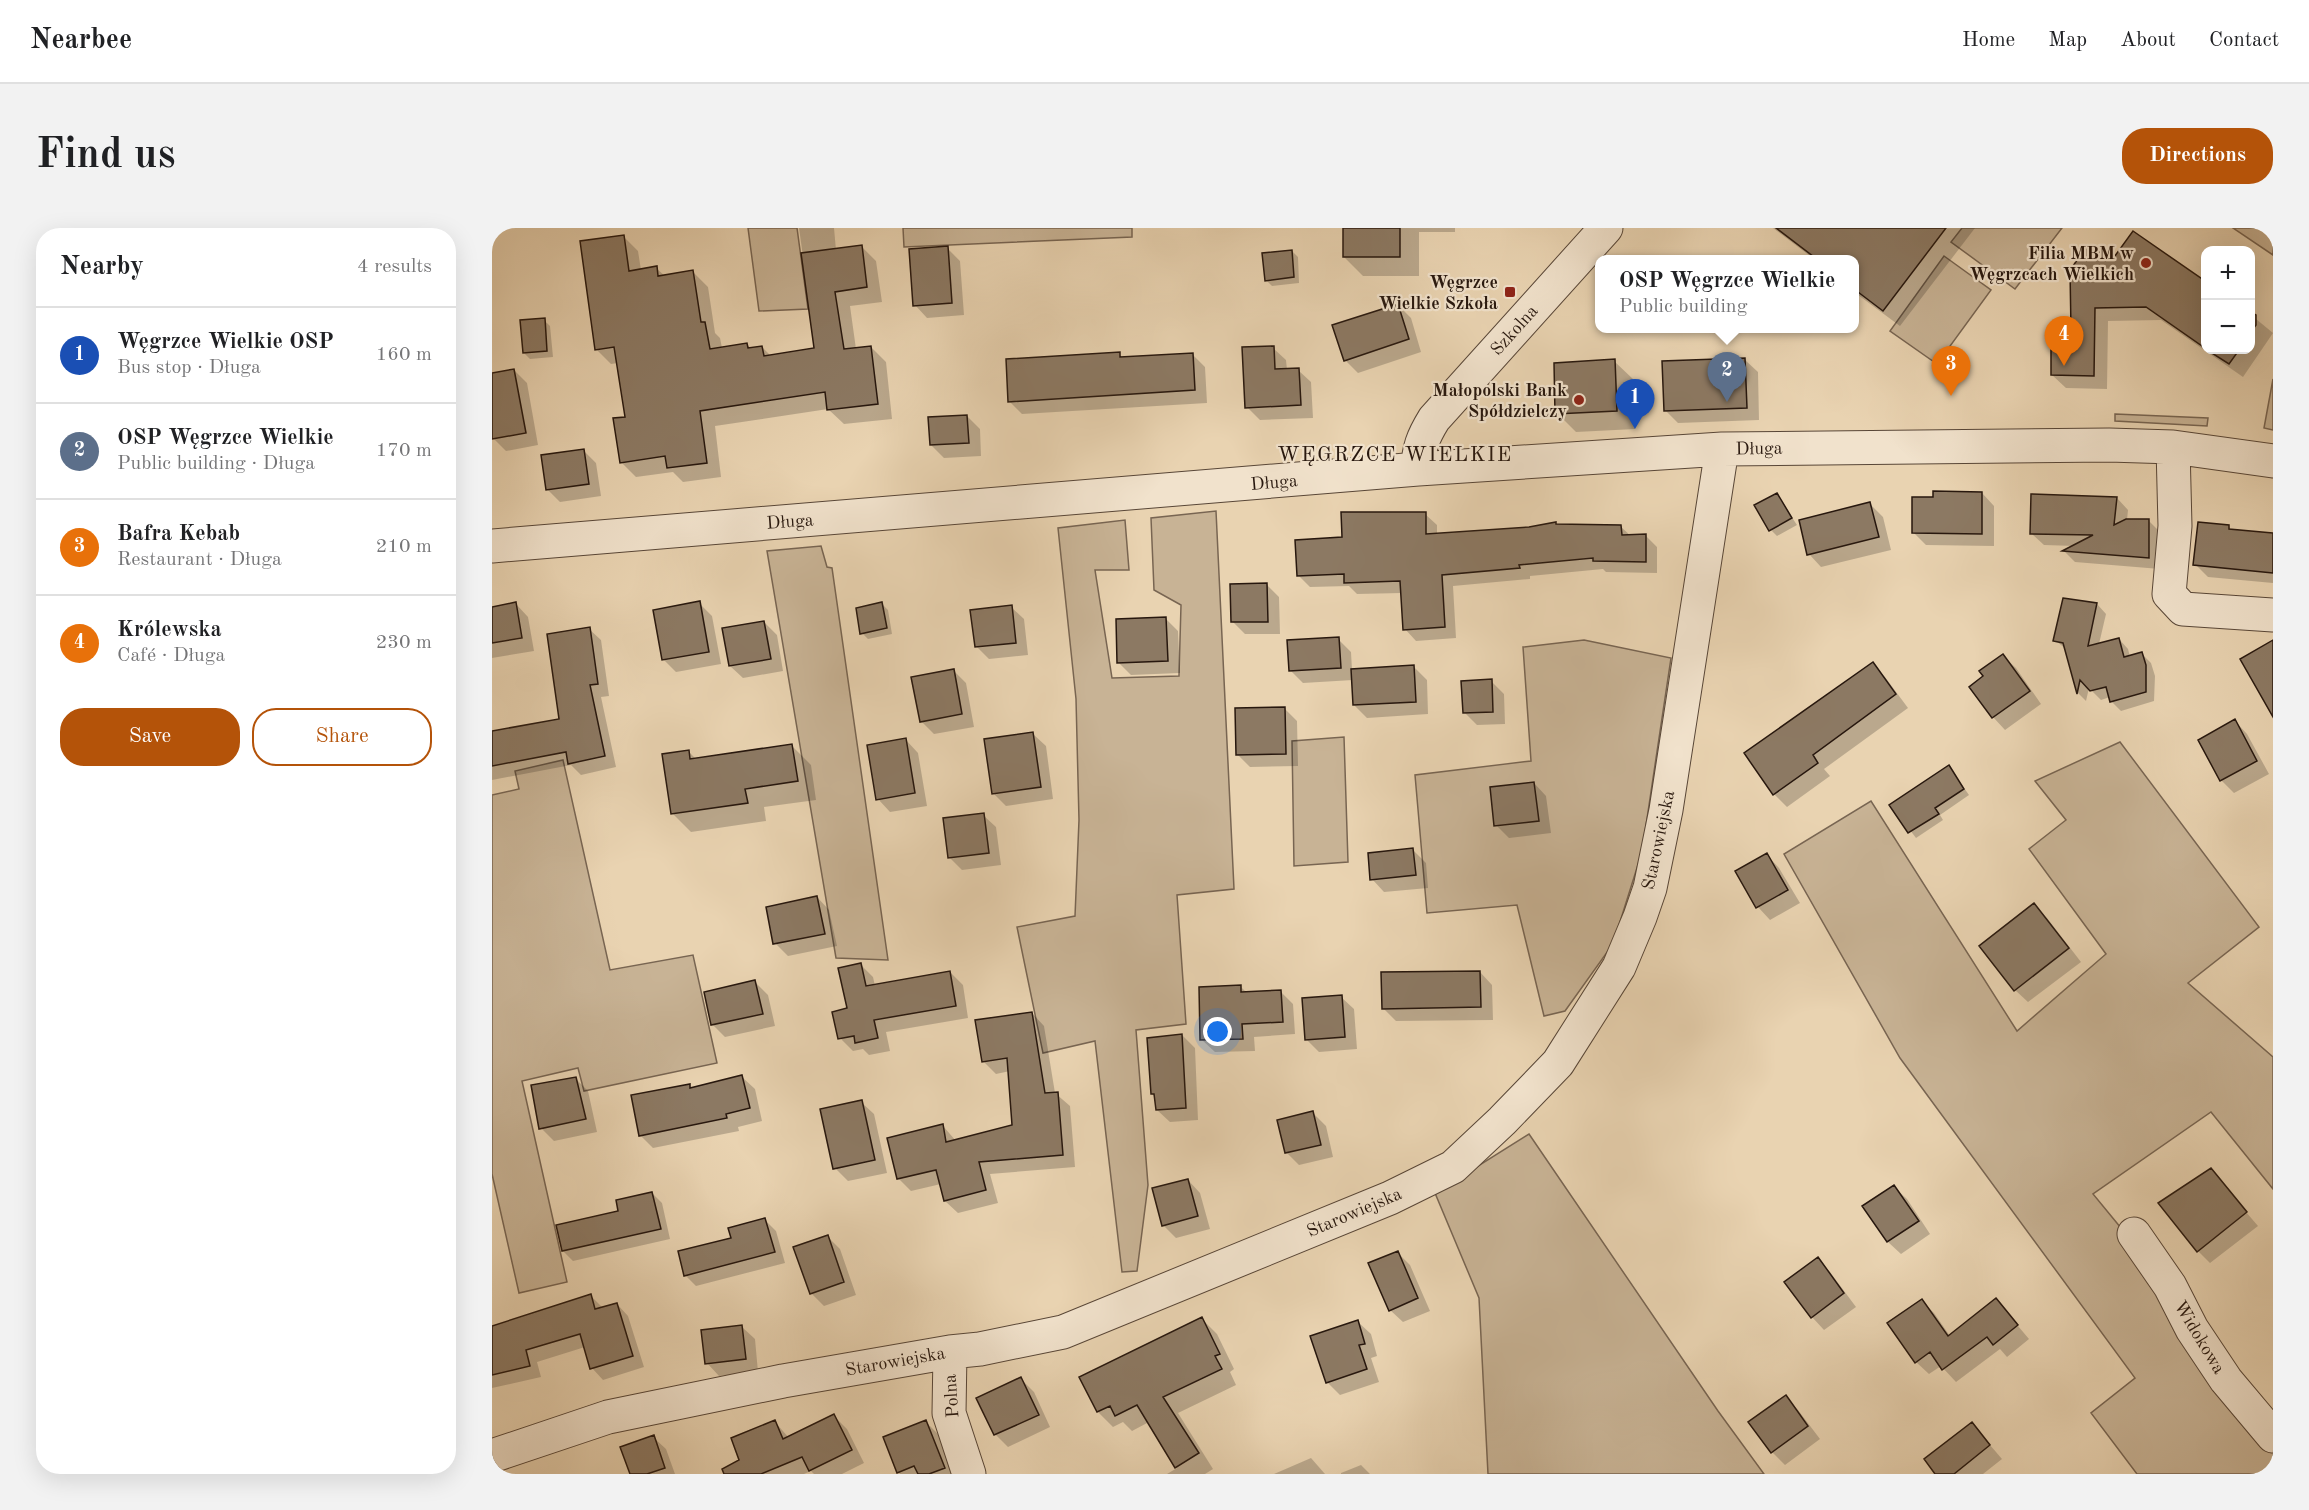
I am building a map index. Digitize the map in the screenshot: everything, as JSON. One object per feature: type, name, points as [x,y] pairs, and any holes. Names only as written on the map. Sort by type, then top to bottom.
[{"type":"street","name":"Szkolna","points":[[1418,469],[1418,453],[1422,438],[1434,419],[1606,228]]},
{"type":"street","name":"Długa","points":[[492,546],[1418,469],[1722,449],[1991,445],[2173,447],[2273,461]]},
{"type":"street","points":[[2173,447],[2175,526],[2169,594],[2183,609],[2273,615]]},
{"type":"street","name":"Starowiejska","points":[[492,1456],[608,1417],[783,1381],[1063,1332],[1390,1198],[1453,1167],[1558,1063],[1619,967],[1650,888],[1666,810],[1722,449]]},
{"type":"street","name":"Widokowa","points":[[2134,1234],[2170,1286],[2192,1329],[2226,1380],[2273,1436]]},
{"type":"street","name":"Polna","points":[[950,1352],[949,1413],[969,1474]]},
{"type":"shaded area","points":[[748,228],[797,228],[808,309],[759,311]]},
{"type":"shaded area","points":[[903,228],[1132,228],[1132,237],[904,247]]},
{"type":"shaded area","points":[[1962,228],[2062,228],[2015,289],[1951,242]]},
{"type":"shaded area","points":[[2233,228],[2273,228],[2273,255]]},
{"type":"shaded area","points":[[1944,256],[1991,290],[1937,364],[1890,331]]},
{"type":"shaded area","points":[[2273,379],[2273,430],[2264,428]]},
{"type":"shaded area","points":[[2115,414],[2208,418],[2207,426],[2115,421]]},
{"type":"shaded area","points":[[1216,511],[1234,889],[1177,895],[1186,1024],[1136,1030],[1148,1185],[1137,1271],[1122,1272],[1095,1041],[1043,1053],[1017,927],[1075,916],[1079,820],[1076,699],[1058,528],[1125,520],[1129,570],[1095,570],[1112,678],[1179,676],[1181,605],[1154,590],[1151,518]]},
{"type":"shaded area","points":[[821,546],[827,567],[832,568],[888,960],[836,958],[767,551]]},
{"type":"shaded area","points":[[1584,640],[1671,658],[1642,852],[1613,944],[1565,1011],[1544,1016],[1517,905],[1427,913],[1415,775],[1531,761],[1523,647]]},
{"type":"shaded area","points":[[1344,737],[1348,862],[1294,866],[1292,741]]},
{"type":"shaded area","points":[[2120,742],[2259,927],[2188,983],[2273,1057],[2273,1189],[2211,1112],[2093,1194],[2121,1228],[2255,1434],[2273,1453],[2273,1474],[2137,1474],[2091,1413],[2135,1378],[1900,1058],[1784,854],[1871,801],[2017,1031],[2106,954],[2029,849],[2066,820],[2035,781]]},
{"type":"shaded area","points":[[563,760],[610,970],[693,955],[717,1063],[584,1091],[578,1068],[522,1081],[567,1282],[519,1293],[492,1174],[492,795],[519,789],[515,771]]},
{"type":"shaded area","points":[[1529,1134],[1718,1411],[1764,1474],[1488,1474],[1479,1298],[1435,1193]]},
{"type":"building","points":[[1343,228],[1400,228],[1400,257],[1343,257]]},
{"type":"building","points":[[1776,228],[1946,228],[1883,311],[1859,293],[1859,255],[1811,255]]},
{"type":"building","points":[[2133,231],[2201,278],[2201,345],[2146,307],[2095,308],[2094,376],[2051,375],[2051,330],[2071,330],[2070,270],[2088,245],[2112,260]]},
{"type":"building","points":[[624,235],[629,271],[657,266],[658,276],[693,270],[701,322],[705,322],[710,349],[747,343],[748,348],[762,346],[764,356],[814,348],[801,253],[862,245],[867,287],[835,292],[844,349],[871,346],[878,404],[827,410],[825,392],[700,411],[707,463],[667,468],[665,456],[620,463],[613,418],[625,417],[614,347],[595,350],[580,241]]},
{"type":"building","points":[[948,246],[952,303],[913,306],[909,249]]},
{"type":"building","points":[[1292,250],[1294,277],[1265,281],[1262,253]]},
{"type":"building","points":[[1398,304],[1409,339],[1344,361],[1332,325]]},
{"type":"building","points":[[545,318],[547,351],[523,353],[520,320]]},
{"type":"building","points":[[1274,346],[1275,369],[1299,368],[1301,405],[1245,408],[1242,347]]},
{"type":"building","points":[[1120,352],[1120,357],[1193,353],[1195,390],[1008,402],[1006,359]]},
{"type":"building","points":[[2213,354],[2236,354],[2229,364]]},
{"type":"building","points":[[1745,358],[1747,408],[1664,411],[1662,361]]},
{"type":"building","points":[[1615,359],[1617,411],[1555,414],[1554,363]]},
{"type":"building","points":[[514,369],[526,433],[492,439],[492,373]]},
{"type":"building","points":[[967,415],[969,443],[930,445],[928,417]]},
{"type":"building","points":[[584,449],[589,484],[546,490],[541,455]]},
{"type":"building","points":[[1933,491],[1982,492],[1982,534],[1912,533],[1912,497],[1933,497]]},
{"type":"building","points":[[1777,493],[1792,518],[1769,531],[1754,505]]},
{"type":"building","points":[[2031,494],[2117,497],[2114,525],[2126,519],[2149,519],[2149,558],[2062,551],[2093,535],[2030,534]]},
{"type":"building","points":[[1870,502],[1879,537],[1807,555],[1799,520]]},
{"type":"building","points":[[1341,512],[1426,512],[1426,534],[1529,527],[1556,522],[1556,524],[1621,525],[1622,535],[1646,534],[1646,562],[1593,561],[1593,558],[1442,575],[1445,627],[1403,630],[1400,581],[1344,583],[1344,574],[1297,576],[1295,540],[1342,537]]},
{"type":"building","points":[[2198,522],[2229,525],[2229,529],[2273,533],[2273,573],[2193,565]]},
{"type":"building","points":[[1267,583],[1268,622],[1231,622],[1230,584]]},
{"type":"building","points":[[2063,598],[2097,603],[2088,646],[2119,638],[2124,657],[2142,652],[2146,665],[2146,692],[2110,702],[2106,687],[2090,691],[2080,680],[2077,694],[2063,643],[2053,641]]},
{"type":"building","points":[[700,601],[709,652],[662,660],[653,610]]},
{"type":"building","points":[[516,602],[522,638],[492,643],[492,607]]},
{"type":"building","points":[[882,602],[887,628],[860,634],[856,608]]},
{"type":"building","points":[[1012,605],[1016,643],[975,647],[970,610]]},
{"type":"building","points":[[1166,617],[1168,661],[1117,663],[1116,619]]},
{"type":"building","points":[[764,621],[771,659],[729,666],[722,628]]},
{"type":"building","points":[[590,627],[598,684],[590,685],[605,756],[568,764],[566,752],[492,766],[492,731],[559,719],[547,634]]},
{"type":"building","points":[[1339,637],[1341,668],[1289,671],[1287,640]]},
{"type":"building","points":[[2273,640],[2273,717],[2240,659]]},
{"type":"building","points":[[2003,654],[2030,691],[1992,718],[1969,687],[1983,676],[1979,671]]},
{"type":"building","points":[[1873,662],[1896,694],[1813,755],[1818,763],[1773,795],[1744,753]]},
{"type":"building","points":[[1414,665],[1416,702],[1353,705],[1351,669]]},
{"type":"building","points":[[954,669],[962,714],[920,722],[911,677]]},
{"type":"building","points":[[1492,679],[1493,712],[1463,713],[1461,681]]},
{"type":"building","points":[[1285,707],[1286,754],[1236,755],[1235,708]]},
{"type":"building","points":[[2235,719],[2257,761],[2220,781],[2198,740]]},
{"type":"building","points":[[1033,732],[1041,787],[992,794],[984,739]]},
{"type":"building","points":[[906,738],[915,793],[876,800],[867,745]]},
{"type":"building","points":[[792,744],[798,781],[745,789],[748,803],[671,814],[662,754],[689,750],[690,759]]},
{"type":"building","points":[[1949,765],[1964,789],[1935,808],[1939,814],[1908,833],[1889,805]]},
{"type":"building","points":[[1534,782],[1539,821],[1494,826],[1490,787]]},
{"type":"building","points":[[984,813],[989,853],[948,858],[943,818]]},
{"type":"building","points":[[1413,848],[1416,875],[1370,880],[1368,853]]},
{"type":"building","points":[[1767,853],[1788,890],[1756,908],[1735,871]]},
{"type":"building","points":[[817,896],[825,934],[773,944],[766,907]]},
{"type":"building","points":[[2034,903],[2069,948],[2014,991],[1979,946]]},
{"type":"building","points":[[861,963],[866,986],[950,971],[956,1006],[874,1020],[878,1038],[855,1043],[854,1036],[838,1039],[832,1012],[847,1008],[838,968]]},
{"type":"building","points":[[1480,971],[1481,1007],[1382,1009],[1381,972]]},
{"type":"building","points":[[755,980],[763,1014],[711,1025],[704,992]]},
{"type":"building","points":[[1241,985],[1241,992],[1281,990],[1283,1022],[1242,1024],[1243,1039],[1200,1040],[1199,987]]},
{"type":"building","points":[[1342,995],[1345,1037],[1305,1040],[1302,998]]},
{"type":"building","points":[[1032,1012],[1045,1093],[1058,1092],[1063,1155],[979,1162],[986,1190],[944,1201],[936,1170],[897,1179],[887,1138],[943,1124],[946,1142],[1012,1125],[1007,1058],[982,1062],[975,1020]]},
{"type":"building","points":[[1182,1034],[1186,1108],[1156,1110],[1154,1094],[1151,1094],[1147,1038]]},
{"type":"building","points":[[742,1075],[750,1108],[726,1114],[727,1118],[639,1136],[631,1095],[690,1084],[690,1088]]},
{"type":"building","points":[[576,1077],[586,1119],[539,1129],[531,1085]]},
{"type":"building","points":[[862,1100],[875,1160],[833,1169],[820,1109]]},
{"type":"building","points":[[1313,1111],[1321,1145],[1285,1153],[1277,1120]]},
{"type":"building","points":[[2211,1168],[2247,1212],[2197,1252],[2158,1203]]},
{"type":"building","points":[[1188,1179],[1198,1216],[1162,1226],[1152,1188]]},
{"type":"building","points":[[1894,1185],[1919,1221],[1887,1242],[1862,1206]]},
{"type":"building","points":[[652,1192],[661,1229],[562,1251],[556,1225],[618,1211],[616,1200]]},
{"type":"building","points":[[765,1218],[775,1252],[684,1276],[678,1251],[731,1238],[728,1228]]},
{"type":"building","points":[[828,1235],[844,1282],[810,1294],[793,1247]]},
{"type":"building","points":[[1398,1251],[1418,1298],[1389,1311],[1368,1263]]},
{"type":"building","points":[[1818,1257],[1844,1293],[1811,1318],[1784,1282]]},
{"type":"building","points":[[591,1294],[595,1309],[617,1303],[633,1356],[590,1369],[580,1334],[526,1350],[530,1366],[492,1375],[492,1326]]},
{"type":"building","points":[[1996,1298],[2018,1325],[1993,1345],[1987,1337],[1942,1370],[1930,1352],[1915,1363],[1887,1323],[1922,1299],[1948,1336]]},
{"type":"building","points":[[1202,1317],[1220,1354],[1215,1356],[1222,1369],[1163,1397],[1199,1453],[1175,1468],[1137,1405],[1115,1416],[1110,1406],[1097,1412],[1079,1377]]},
{"type":"building","points":[[1358,1320],[1365,1344],[1359,1345],[1367,1369],[1326,1383],[1310,1336]]},
{"type":"building","points":[[742,1325],[746,1359],[705,1364],[701,1330]]},
{"type":"building","points":[[1021,1377],[1039,1415],[994,1435],[976,1398]]},
{"type":"building","points":[[1786,1395],[1808,1426],[1771,1453],[1748,1422]]},
{"type":"building","points":[[834,1414],[852,1450],[809,1471],[802,1457],[761,1474],[724,1474],[722,1469],[739,1460],[731,1438],[775,1420],[783,1439]]},
{"type":"building","points":[[926,1420],[945,1468],[929,1474],[918,1474],[914,1466],[897,1473],[883,1437]]},
{"type":"building","points":[[1972,1422],[1990,1445],[1954,1474],[1935,1474],[1924,1459]]},
{"type":"building","points":[[654,1435],[665,1468],[647,1474],[630,1474],[620,1447]]},
{"type":"place","name":"Filia MBM w Węgrzcach Wielkich","points":[[2146,263]]},
{"type":"place","name":"Węgrzce Wielkie Szkoła","points":[[1510,292]]},
{"type":"place","name":"Królewska","points":[[2064,366]]},
{"type":"place","name":"Bafra Kebab","points":[[1951,396]]},
{"type":"place","name":"Małopolski Bank Spółdzielczy","points":[[1579,400]]},
{"type":"place","name":"OSP Węgrzce Wielkie","points":[[1727,402]]},
{"type":"place","name":"Węgrzce Wielkie OSP","points":[[1635,429]]},
{"type":"district","name":"WĘGRZCE WIELKIE","points":[[1395,454]]}]
